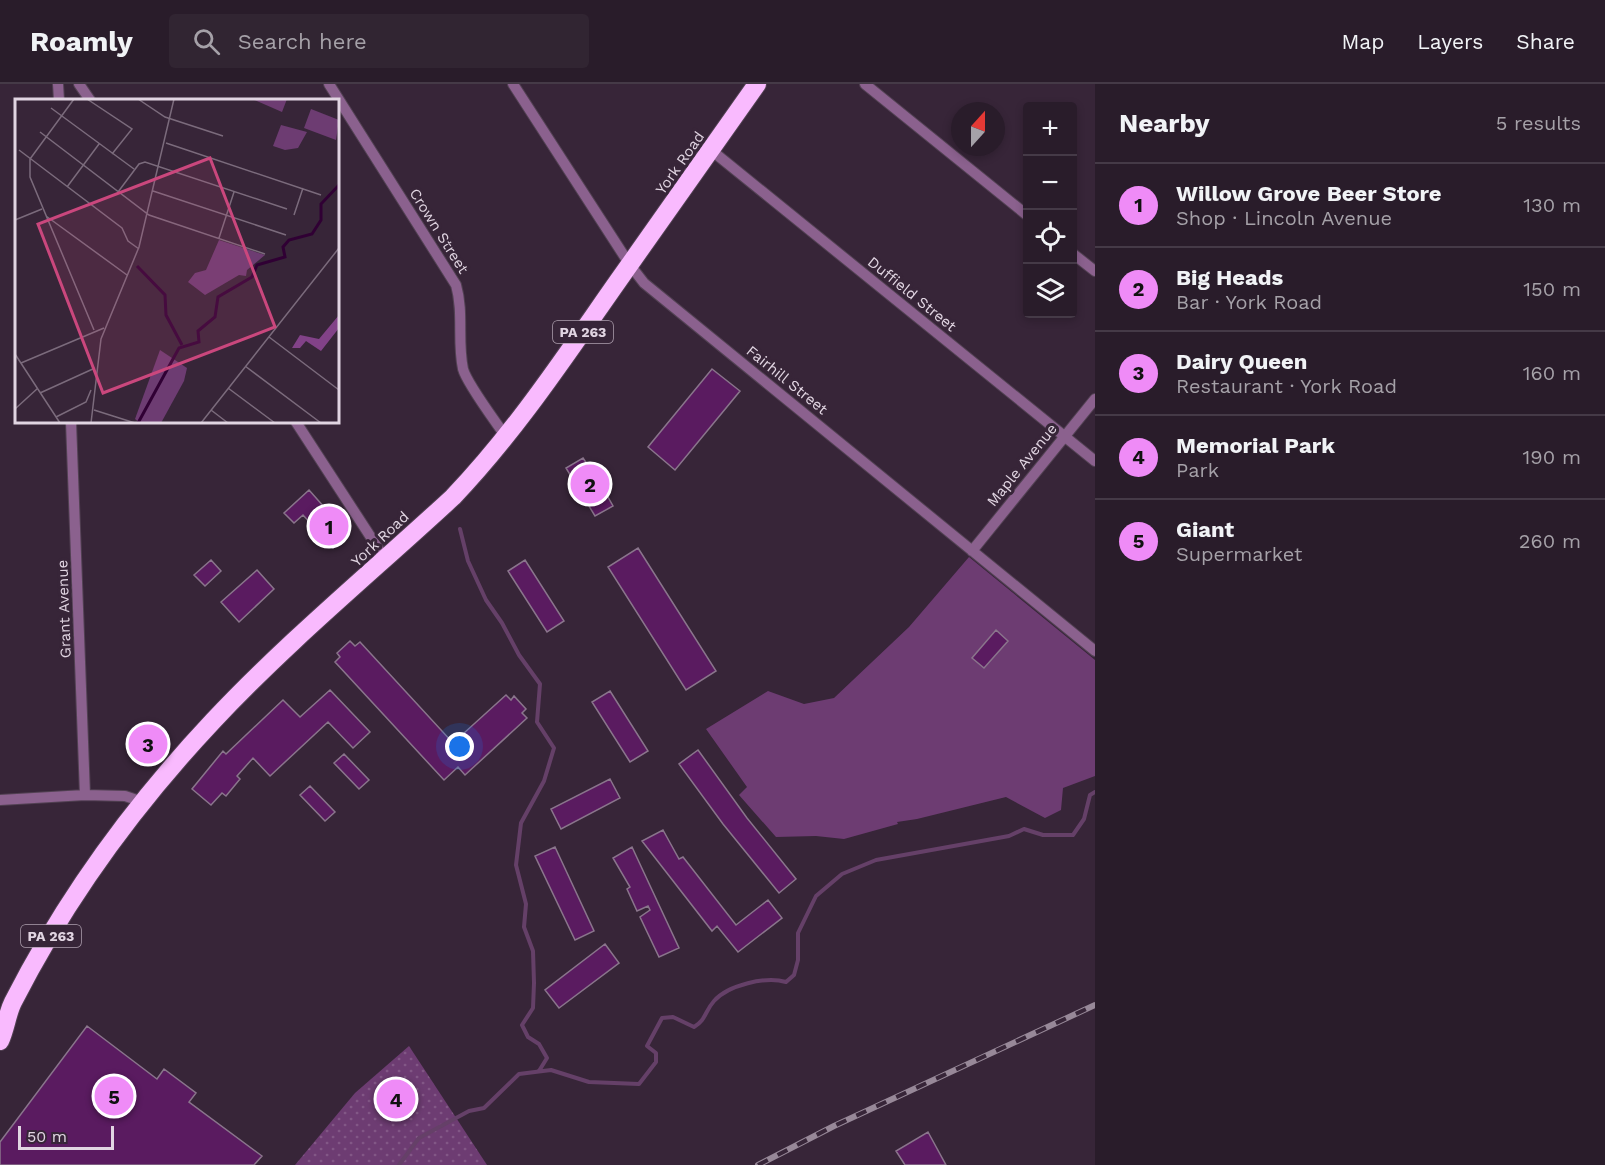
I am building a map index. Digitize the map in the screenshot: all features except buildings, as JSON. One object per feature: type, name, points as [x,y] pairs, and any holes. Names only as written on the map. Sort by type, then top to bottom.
[{"type":"highway","name":"York Road","points":[[0,1041],[4,1009],[73,901],[143,802],[183,754],[238,695],[453,497],[506,437],[561,363],[757,84]]},
{"type":"street","points":[[58,84],[59,99]]},
{"type":"street","points":[[80,84],[89,99]]},
{"type":"street","name":"Crown Street","points":[[329,84],[338,99]]},
{"type":"street","name":"Fairhill Street","points":[[513,84],[644,283],[1095,651]]},
{"type":"street","points":[[865,84],[1023,212]]},
{"type":"street","name":"Crown Street","points":[[339,100],[456,285],[461,302],[461,358],[464,373],[506,437]]},
{"type":"street","name":"Duffield Street","points":[[711,150],[1095,461]]},
{"type":"street","points":[[1077,257],[1095,271]]},
{"type":"street","name":"Maple Avenue","points":[[972,551],[1095,399]]},
{"type":"street","name":"Grant Avenue","points":[[71,423],[85,795]]},
{"type":"street","points":[[297,423],[385,559]]},
{"type":"street","points":[[0,800],[85,795],[125,796],[143,802]]},
{"type":"shaded area","points":[[969,557],[1095,660],[1095,776],[1063,788],[1061,810],[1045,818],[1006,797],[897,822],[898,824],[844,839],[816,836],[776,837],[739,795],[747,787],[706,729],[768,691],[804,704],[834,698],[909,627]]},
{"type":"shaded area","points":[[409,1046],[487,1165],[295,1165],[355,1093]]},
{"type":"waterway","points":[[460,529],[468,561],[486,600],[502,623],[519,655],[540,684],[537,722],[554,748],[544,781],[521,823],[516,865],[526,904],[524,927],[533,951],[533,1008],[522,1025],[528,1037],[539,1044],[547,1058],[539,1071]]},
{"type":"waterway","points":[[399,1165],[419,1138],[469,1111],[484,1108],[519,1074],[551,1070],[589,1082],[639,1084],[656,1062],[656,1053],[647,1046],[662,1018],[673,1017],[694,1027],[701,1021],[714,1001],[728,990],[758,981],[786,982],[794,975],[798,960],[798,933],[816,896],[842,874],[876,860],[1009,836],[1024,829],[1043,835],[1073,835],[1084,819],[1090,795],[1095,792]]},
{"type":"railway","points":[[758,1165],[834,1126],[1095,1005]]},
{"type":"place","name":"Big Heads","points":[[590,484]]},
{"type":"place","name":"Willow Grove Beer Store","points":[[329,526]]},
{"type":"place","name":"Dairy Queen","points":[[148,744]]},
{"type":"place","name":"Giant","points":[[114,1096]]},
{"type":"place","name":"Memorial Park","points":[[396,1099]]}]
